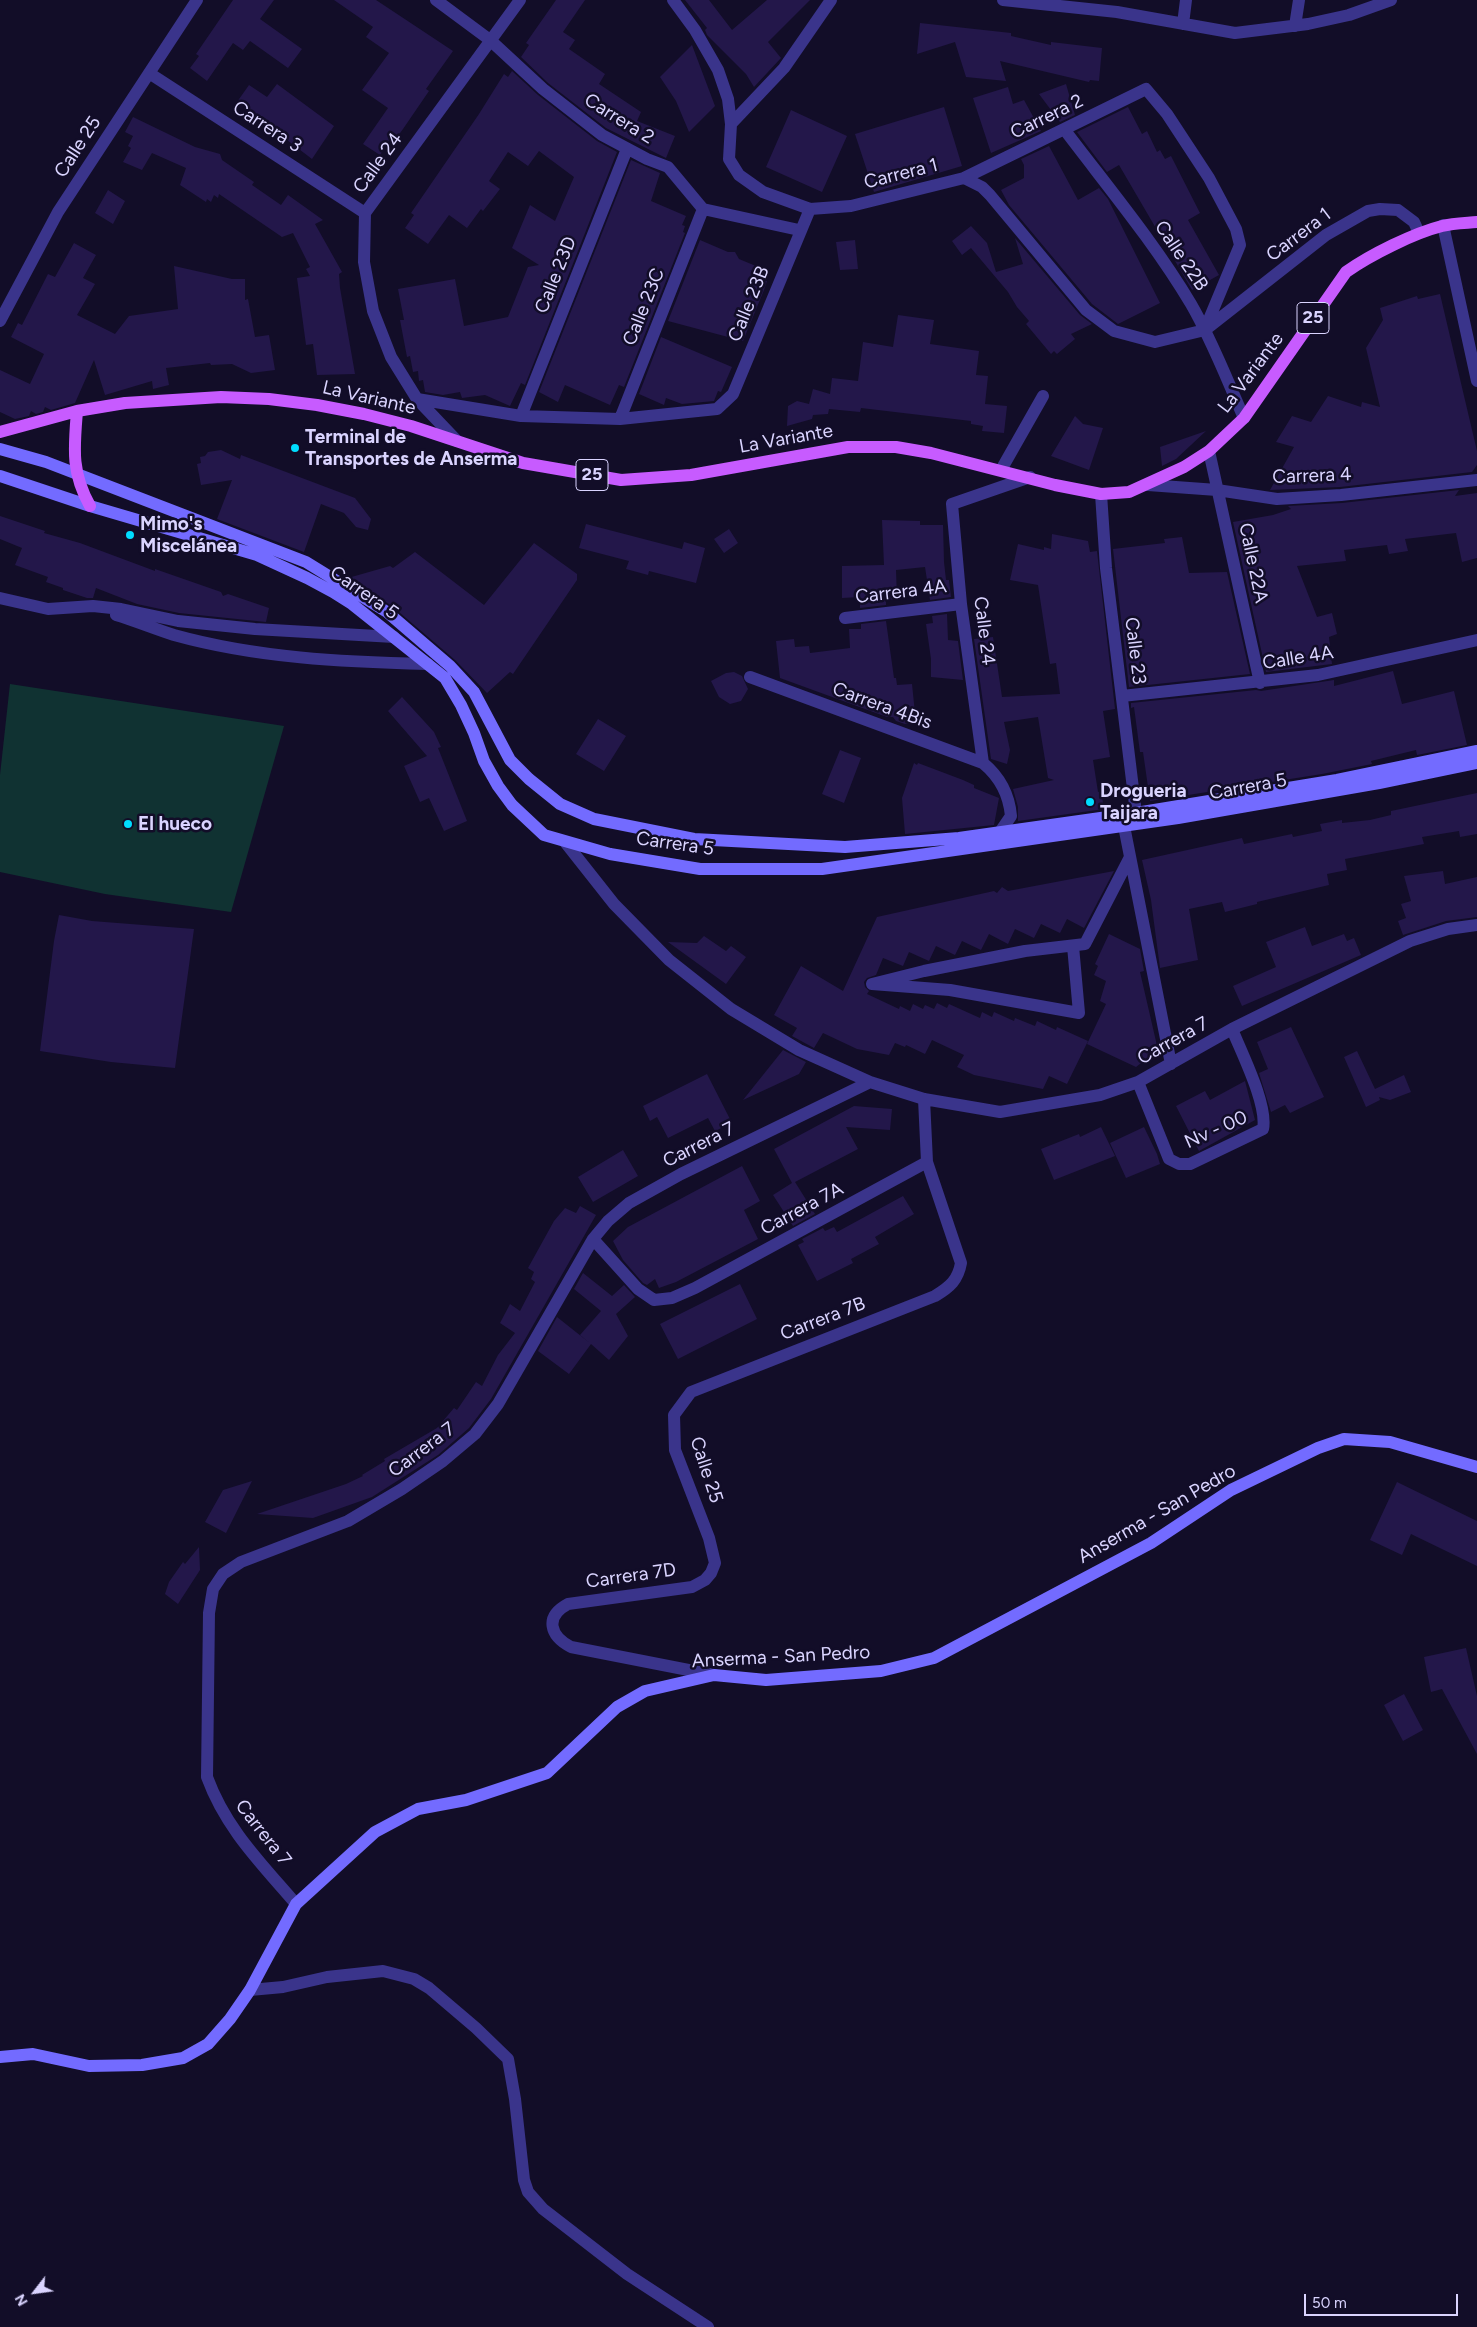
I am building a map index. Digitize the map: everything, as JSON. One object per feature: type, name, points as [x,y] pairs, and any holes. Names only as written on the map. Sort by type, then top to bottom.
[{"type":"main road","name":"La Variante","points":[[0,432],[77,411],[125,403],[173,398],[269,399],[317,405],[364,414],[523,463],[622,480],[691,475],[848,446],[922,451],[1030,477],[1055,485],[1101,494],[1129,492],[1148,486],[1184,467],[1208,451],[1244,418],[1346,272],[1357,264],[1419,233],[1443,225],[1477,222]]},
{"type":"main road","points":[[77,411],[74,444],[76,475],[90,506]]},
{"type":"street","name":"Calle 25","points":[[0,321],[58,212],[197,0]]},
{"type":"street","name":"Carrera 2","points":[[436,0],[490,40],[543,89],[602,135],[627,149],[668,167],[703,209]]},
{"type":"street","name":"Calle 24","points":[[458,442],[417,399],[391,357],[373,311],[364,262],[365,213],[520,0]]},
{"type":"street","name":"Carrera 1","points":[[672,0],[695,30],[718,70],[728,99],[731,124],[729,160],[739,175],[763,192],[810,209],[851,206],[964,178],[982,187],[990,195],[1086,310],[1114,331],[1155,342],[1205,330],[1326,235],[1368,211],[1380,209],[1398,210],[1414,222],[1419,233]]},
{"type":"street","points":[[731,124],[784,68],[831,0]]},
{"type":"street","points":[[1003,0],[1118,6],[1183,24],[1236,33],[1295,26],[1349,15],[1391,0]]},
{"type":"street","points":[[1183,24],[1186,0]]},
{"type":"street","points":[[1295,26],[1299,0]]},
{"type":"street","name":"Carrera 3","points":[[149,73],[365,213]]},
{"type":"street","name":"Carrera 2","points":[[964,178],[1146,89]]},
{"type":"street","name":"Carrera 1","points":[[1146,89],[1167,114],[1209,178],[1236,229],[1240,246],[1205,330]]},
{"type":"street","name":"Calle 22B","points":[[1064,129],[1152,245],[1190,304],[1205,330],[1244,418]]},
{"type":"street","name":"Calle 23D","points":[[521,416],[627,149]]},
{"type":"street","points":[[703,209],[799,230]]},
{"type":"street","name":"Calle 23C","points":[[620,419],[703,209]]},
{"type":"street","name":"Calle 23B","points":[[620,419],[716,409],[733,394],[799,230],[810,209]]},
{"type":"street","points":[[1443,225],[1477,381]]},
{"type":"street","points":[[1001,470],[1043,396]]},
{"type":"street","points":[[417,399],[521,416],[620,419]]},
{"type":"street","name":"Carrera 5","points":[[0,449],[46,462],[306,562],[387,612],[450,666],[474,692],[510,760],[528,779],[560,804],[594,819],[694,839],[845,847],[959,838],[1136,813],[1337,780],[1477,751]]},
{"type":"street","name":"Calle 22A","points":[[1208,451],[1260,683]]},
{"type":"street","name":"Carrera 5","points":[[0,476],[90,506],[257,556],[333,592],[352,604],[445,678],[461,705],[484,761],[498,786],[512,805],[544,835],[610,854],[700,869],[822,869],[1124,826],[1369,784],[1477,762]]},
{"type":"street","name":"Calle 24","points":[[982,763],[961,604],[952,504],[1030,477]]},
{"type":"street","name":"Carrera 4","points":[[1148,486],[1217,490],[1278,499],[1341,495],[1477,480]]},
{"type":"street","name":"Calle 23","points":[[1101,494],[1106,568],[1136,813]]},
{"type":"street","points":[[0,598],[48,609],[93,606],[121,609],[178,620],[255,629],[394,637]]},
{"type":"street","name":"Carrera 4A","points":[[845,618],[961,604]]},
{"type":"street","points":[[93,606],[174,635],[258,653],[343,662],[428,664]]},
{"type":"street","name":"Calle 4A","points":[[1122,696],[1260,683],[1318,675],[1477,640]]},
{"type":"street","name":"Carrera 4Bis","points":[[750,677],[982,763],[998,776],[1009,800],[1011,816],[1000,832]]},
{"type":"street","points":[[1124,826],[1171,1064]]},
{"type":"street","name":"Carrera 7","points":[[566,842],[614,904],[669,960],[731,1009],[799,1050],[870,1082],[924,1099],[1000,1112],[1100,1095],[1138,1082],[1232,1029],[1410,941],[1448,929],[1477,925]]},
{"type":"street","points":[[1072,946],[1079,1012],[950,990],[872,984],[924,971],[1025,951],[1085,944],[1130,856]]},
{"type":"street","name":"Nv - 00","points":[[1138,1082],[1169,1159],[1179,1164],[1190,1164],[1263,1129],[1265,1119],[1262,1105],[1232,1029]]},
{"type":"street","name":"Carrera 7","points":[[296,1904],[241,1842],[215,1798],[207,1777],[209,1613],[213,1590],[223,1574],[241,1562],[348,1521],[402,1490],[475,1434],[498,1404],[593,1239],[608,1221],[629,1203],[681,1174],[870,1082]]},
{"type":"street","points":[[924,1099],[928,1162]]},
{"type":"street","name":"Carrera 7A","points":[[593,1239],[638,1289],[654,1300],[672,1298],[695,1288],[928,1162]]},
{"type":"street","name":"Carrera 7B","points":[[691,1392],[935,1296],[952,1286],[960,1271],[959,1252],[928,1162]]},
{"type":"street","name":"Calle 25","points":[[691,1392],[674,1415],[675,1450],[709,1538],[715,1563]]},
{"type":"street","name":"Anserma - San Pedro","points":[[0,2057],[33,2054],[89,2066],[142,2065],[183,2058],[208,2044],[230,2020],[250,1990],[296,1904],[375,1832],[403,1815],[418,1809],[466,1800],[547,1773],[611,1712],[638,1695],[658,1686],[714,1676],[766,1680],[881,1671],[934,1658],[1152,1543],[1231,1490],[1318,1448],[1344,1439],[1390,1442],[1477,1467]]},
{"type":"street","name":"Carrera 7D","points":[[714,1676],[572,1647],[559,1640],[554,1633],[552,1623],[554,1616],[560,1608],[568,1604],[692,1586],[706,1580],[715,1563]]},
{"type":"street","points":[[250,1990],[283,1987],[327,1977],[383,1971],[414,1978],[429,1988],[476,2028],[508,2059],[515,2098],[524,2180],[528,2192],[543,2209],[627,2274],[708,2327]]},
{"type":"green space","name":"El hueco","points":[[10,684],[284,726],[231,912],[105,894],[0,872],[0,775]]},
{"type":"building","points":[[233,0],[274,0],[260,19],[302,49],[288,68],[250,41],[243,50],[233,43],[207,81],[190,68],[199,56],[196,54]]},
{"type":"building","points":[[334,0],[376,0],[453,51],[426,89],[429,91],[403,129],[397,137],[394,135],[380,155],[363,144],[388,108],[362,90],[389,53],[366,37],[373,27]]},
{"type":"building","points":[[556,0],[585,0],[563,32],[575,40],[569,49],[605,74],[599,84],[641,112],[637,121],[675,136],[666,158],[606,128],[548,83],[521,57],[529,45],[526,43]]},
{"type":"building","points":[[685,0],[709,0],[732,30],[767,0],[810,0],[768,42],[781,58],[754,87],[746,74],[707,35],[705,30],[707,28]]},
{"type":"building","points":[[920,23],[1011,33],[1011,36],[1051,45],[1051,42],[1102,48],[1099,81],[1090,80],[1089,82],[1000,61],[1006,81],[966,77],[955,42],[917,54]]},
{"type":"building","points":[[692,45],[715,106],[689,132],[676,101],[660,77]]},
{"type":"building","points":[[512,71],[538,95],[597,141],[617,152],[525,385],[521,383],[510,406],[485,395],[462,398],[460,392],[443,395],[425,392],[423,380],[419,381],[418,371],[413,372],[410,356],[407,357],[400,320],[404,320],[398,289],[455,279],[464,326],[508,317],[528,267],[539,265],[512,248],[530,205],[555,221],[574,177],[539,151],[528,166],[508,152],[489,181],[500,189],[483,211],[481,209],[467,228],[449,215],[428,244],[405,228],[414,215],[411,213],[504,74],[508,77]]},
{"type":"building","points":[[277,84],[334,126],[312,159],[237,102],[249,85],[267,97]]},
{"type":"building","points":[[1066,84],[1075,115],[1060,122],[1039,94]]},
{"type":"building","points":[[1008,87],[1013,104],[1024,100],[1041,131],[991,153],[973,98]]},
{"type":"building","points":[[944,107],[962,166],[874,192],[855,134]]},
{"type":"building","points":[[1128,107],[1142,134],[1147,131],[1157,152],[1160,150],[1165,159],[1171,156],[1200,213],[1188,220],[1219,275],[1192,290],[1119,165],[1107,172],[1077,132]]},
{"type":"building","points":[[791,110],[847,136],[822,192],[766,167]]},
{"type":"building","points":[[133,117],[195,147],[220,154],[222,160],[254,182],[252,185],[281,205],[288,195],[323,220],[315,224],[342,272],[339,274],[340,288],[355,374],[317,375],[313,344],[306,345],[297,278],[310,276],[306,269],[310,267],[293,233],[282,237],[219,194],[218,198],[214,195],[211,202],[207,199],[206,202],[180,185],[186,168],[152,153],[142,170],[123,162],[131,148],[128,146],[133,136],[125,132]]},
{"type":"building","points":[[1049,146],[1078,200],[1099,188],[1108,199],[1160,303],[1118,324],[1092,304],[1009,205],[1001,190],[1024,178],[1024,165],[1021,159]]},
{"type":"building","points":[[631,160],[660,173],[651,201],[686,216],[682,225],[685,226],[683,232],[685,233],[624,387],[619,385],[610,405],[565,385],[558,402],[539,392]]},
{"type":"building","points":[[108,190],[125,201],[113,224],[95,213]]},
{"type":"building","points":[[971,226],[987,243],[996,272],[1023,264],[1015,238],[1080,315],[1092,324],[1071,334],[1075,339],[1057,354],[1054,351],[1051,354],[1026,324],[1029,321],[1017,307],[1008,292],[971,248],[962,255],[952,241]]},
{"type":"building","points":[[700,240],[728,252],[735,252],[739,259],[768,271],[764,290],[743,341],[668,321]]},
{"type":"building","points":[[855,240],[858,269],[840,270],[836,242]]},
{"type":"building","points":[[74,243],[96,255],[83,278],[95,284],[77,315],[115,334],[129,316],[178,309],[174,266],[232,279],[245,279],[245,300],[248,299],[255,337],[269,335],[275,370],[251,373],[232,364],[211,365],[210,363],[166,368],[169,385],[153,389],[152,381],[105,395],[94,360],[75,403],[51,410],[45,407],[43,412],[36,414],[31,411],[29,416],[15,419],[0,412],[0,370],[30,384],[44,354],[11,337],[18,323],[22,325],[48,274],[55,277]]},
{"type":"building","points":[[1440,294],[1477,451],[1477,465],[1472,472],[1340,487],[1270,490],[1294,447],[1276,442],[1292,416],[1311,422],[1328,396],[1361,407],[1362,402],[1380,407],[1366,348],[1383,320],[1380,308],[1417,296],[1418,299]]},
{"type":"building","points":[[898,315],[934,320],[930,344],[979,351],[976,375],[988,376],[985,404],[1007,406],[1004,433],[982,431],[983,426],[971,424],[971,421],[861,408],[860,412],[829,409],[828,414],[813,415],[812,419],[787,426],[788,406],[797,401],[809,404],[813,389],[830,394],[832,378],[858,381],[863,342],[893,347]]},
{"type":"building","points":[[661,337],[732,367],[721,392],[718,391],[714,401],[682,404],[666,398],[664,405],[639,394]]},
{"type":"building","points":[[1075,416],[1083,424],[1103,428],[1089,470],[1051,456]]},
{"type":"building","points":[[1206,431],[1176,459],[1162,466],[1160,447]]},
{"type":"building","points":[[221,450],[240,459],[241,455],[355,498],[371,519],[368,530],[356,527],[344,513],[321,504],[304,552],[217,519],[232,480],[201,485],[197,464],[201,463],[200,457],[205,456],[208,452]]},
{"type":"building","points":[[1459,490],[1455,496],[1477,493],[1477,558],[1462,562],[1456,533],[1405,539],[1408,551],[1389,554],[1387,545],[1344,550],[1346,561],[1297,566],[1317,617],[1332,613],[1337,634],[1329,637],[1332,664],[1266,672],[1233,522],[1273,515],[1291,509],[1288,506],[1342,503]]},
{"type":"building","points":[[0,516],[45,531],[44,533],[80,543],[155,571],[155,569],[221,592],[223,596],[228,594],[269,608],[266,622],[179,613],[137,604],[96,588],[93,598],[87,598],[63,590],[63,588],[46,582],[48,577],[15,565],[22,548],[0,539]]},
{"type":"building","points":[[882,520],[920,521],[920,525],[943,525],[946,580],[949,580],[951,597],[930,600],[925,567],[896,570],[897,599],[886,600],[886,605],[860,608],[860,597],[842,598],[842,566],[884,565]]},
{"type":"building","points":[[586,524],[682,549],[684,542],[705,548],[696,583],[649,571],[648,575],[626,569],[629,561],[579,548]]},
{"type":"building","points":[[729,529],[738,543],[724,553],[714,539]]},
{"type":"building","points":[[1052,534],[1088,541],[1090,552],[1097,551],[1115,709],[1103,711],[1110,757],[1093,760],[1098,792],[1101,791],[1104,809],[1018,821],[1018,807],[1013,789],[1054,780],[1048,778],[1038,717],[1004,722],[1010,750],[1007,764],[991,759],[974,639],[993,637],[1002,697],[1060,694],[1056,663],[1050,664],[1038,585],[1010,580],[1018,544],[1044,550],[1044,547],[1051,549]]},
{"type":"building","points":[[1182,537],[1189,573],[1227,572],[1250,674],[1129,687],[1113,549],[1165,543],[1164,539]]},
{"type":"building","points":[[534,543],[577,574],[577,580],[513,674],[510,672],[487,693],[455,660],[392,606],[348,578],[390,566],[393,568],[415,552],[484,605]]},
{"type":"building","points":[[947,614],[948,640],[958,641],[963,680],[931,677],[931,659],[926,624],[933,623],[932,616]]},
{"type":"building","points":[[886,621],[894,678],[896,678],[897,685],[912,684],[916,723],[905,724],[896,721],[893,717],[887,717],[780,678],[776,641],[794,639],[795,647],[809,646],[810,653],[850,648],[849,629],[861,629],[861,624]]},
{"type":"building","points":[[1393,671],[1402,704],[1454,691],[1467,745],[1417,755],[1416,750],[1371,761],[1372,764],[1322,774],[1150,801],[1143,752],[1140,752],[1134,707],[1131,708],[1131,703],[1261,691],[1334,680],[1334,686]]},
{"type":"building","points":[[734,672],[742,676],[748,689],[741,701],[730,704],[719,697],[711,681],[726,673]]},
{"type":"building","points":[[402,697],[434,732],[441,747],[438,748],[467,821],[444,831],[429,798],[420,802],[404,766],[427,756],[388,711]]},
{"type":"building","points":[[598,719],[626,736],[604,771],[576,754]]},
{"type":"building","points":[[840,750],[861,758],[844,803],[822,794]]},
{"type":"building","points":[[914,763],[963,780],[974,785],[974,788],[999,798],[994,825],[905,834],[902,798]]},
{"type":"building","points":[[1477,793],[1477,834],[1460,837],[1459,831],[1422,837],[1424,844],[1345,859],[1347,870],[1327,874],[1329,885],[1257,902],[1257,904],[1225,912],[1222,902],[1189,909],[1198,960],[1160,968],[1151,900],[1142,860],[1242,838],[1244,844],[1292,834],[1293,837],[1322,831],[1320,824],[1342,820],[1342,823],[1370,820],[1391,815],[1391,811]]},
{"type":"building","points":[[1114,871],[1084,928],[1067,919],[1060,933],[1041,924],[1034,938],[1015,929],[1008,944],[989,934],[981,950],[962,941],[955,955],[936,946],[929,961],[909,952],[903,966],[883,958],[876,975],[867,978],[864,982],[865,987],[869,991],[867,994],[899,1009],[900,1006],[910,1011],[913,1004],[923,1009],[925,1005],[934,1009],[937,1003],[947,1008],[949,1004],[980,1018],[982,1012],[992,1017],[994,1012],[1014,1021],[1015,1018],[1035,1026],[1037,1021],[1056,1030],[1057,1027],[1088,1041],[1067,1084],[1049,1076],[1043,1089],[974,1075],[957,1067],[964,1055],[932,1040],[925,1054],[906,1045],[905,1047],[895,1043],[889,1055],[857,1049],[823,1033],[814,1048],[792,1036],[797,1028],[774,1015],[801,966],[843,991],[877,917],[994,891],[997,893],[1002,887],[1008,891]]},
{"type":"building","points":[[1443,871],[1445,884],[1477,877],[1477,917],[1446,921],[1403,935],[1398,921],[1406,918],[1401,904],[1411,901],[1404,876]]},
{"type":"building","points":[[59,915],[92,921],[194,929],[175,1068],[111,1062],[40,1051]]},
{"type":"building","points":[[1305,927],[1312,946],[1344,934],[1347,941],[1354,938],[1361,955],[1242,1006],[1233,986],[1276,967],[1266,942]]},
{"type":"building","points":[[1109,934],[1140,949],[1144,971],[1140,972],[1158,1050],[1136,1067],[1087,1044],[1106,1004],[1100,1001],[1106,981],[1094,975],[1098,966],[1095,964]]},
{"type":"building","points":[[704,936],[726,951],[731,946],[746,957],[726,984],[668,942],[697,943]]},
{"type":"building","points":[[1291,1027],[1324,1097],[1290,1113],[1285,1105],[1271,1112],[1259,1073],[1268,1069],[1257,1042]]},
{"type":"building","points":[[783,1050],[806,1062],[799,1074],[743,1100]]},
{"type":"building","points":[[1357,1051],[1375,1089],[1404,1075],[1411,1092],[1390,1100],[1379,1097],[1380,1100],[1366,1107],[1344,1057]]},
{"type":"building","points":[[707,1074],[732,1123],[715,1131],[708,1118],[668,1138],[657,1117],[650,1121],[643,1106]]},
{"type":"building","points":[[1245,1081],[1255,1120],[1199,1151],[1176,1106],[1205,1091],[1210,1100]]},
{"type":"building","points":[[854,1106],[892,1109],[890,1130],[846,1127],[858,1149],[795,1182],[815,1214],[793,1226],[773,1195],[792,1183],[774,1149]]},
{"type":"building","points":[[1101,1127],[1115,1156],[1054,1180],[1041,1149],[1079,1134],[1080,1137]]},
{"type":"building","points":[[1144,1127],[1160,1164],[1126,1178],[1110,1143]]},
{"type":"building","points":[[623,1150],[638,1176],[593,1202],[578,1177]]},
{"type":"building","points":[[742,1166],[760,1201],[744,1210],[758,1239],[676,1282],[659,1288],[655,1279],[647,1285],[643,1283],[623,1260],[613,1241],[628,1227]]},
{"type":"building","points":[[903,1196],[914,1214],[875,1237],[879,1244],[851,1259],[853,1263],[817,1281],[798,1245],[804,1242],[802,1239],[823,1228],[825,1231],[834,1227],[837,1232]]},
{"type":"building","points":[[580,1206],[596,1215],[491,1399],[469,1428],[438,1455],[372,1497],[313,1518],[257,1514],[346,1484],[363,1476],[385,1461],[384,1459],[437,1428],[454,1408],[457,1410],[476,1382],[482,1386],[498,1355],[515,1333],[500,1323],[510,1304],[520,1311],[535,1282],[531,1279],[534,1272],[528,1268],[554,1221],[565,1208],[576,1213]]},
{"type":"building","points":[[583,1273],[612,1296],[624,1285],[635,1297],[616,1314],[628,1336],[609,1360],[580,1335],[601,1311],[574,1289]]},
{"type":"building","points":[[740,1284],[757,1319],[678,1359],[660,1324]]},
{"type":"building","points":[[557,1317],[591,1344],[569,1374],[538,1351]]},
{"type":"building","points":[[252,1481],[226,1533],[205,1522],[223,1490]]},
{"type":"building","points":[[1397,1482],[1477,1521],[1477,1566],[1411,1534],[1402,1555],[1370,1540]]},
{"type":"building","points":[[199,1547],[200,1570],[178,1604],[165,1594],[169,1582],[183,1562],[185,1564]]},
{"type":"building","points":[[1466,1648],[1477,1696],[1477,1754],[1442,1689],[1431,1692],[1424,1657]]},
{"type":"building","points":[[1404,1694],[1423,1730],[1403,1741],[1384,1705]]},
{"type":"place","name":"Terminal de Transportes de Anserma","points":[[295,448]]},
{"type":"place","name":"Mimo's Miscelánea","points":[[130,535]]},
{"type":"place","name":"Drogueria Taijara","points":[[1090,802]]},
{"type":"place","name":"El hueco","points":[[128,824]]}]
